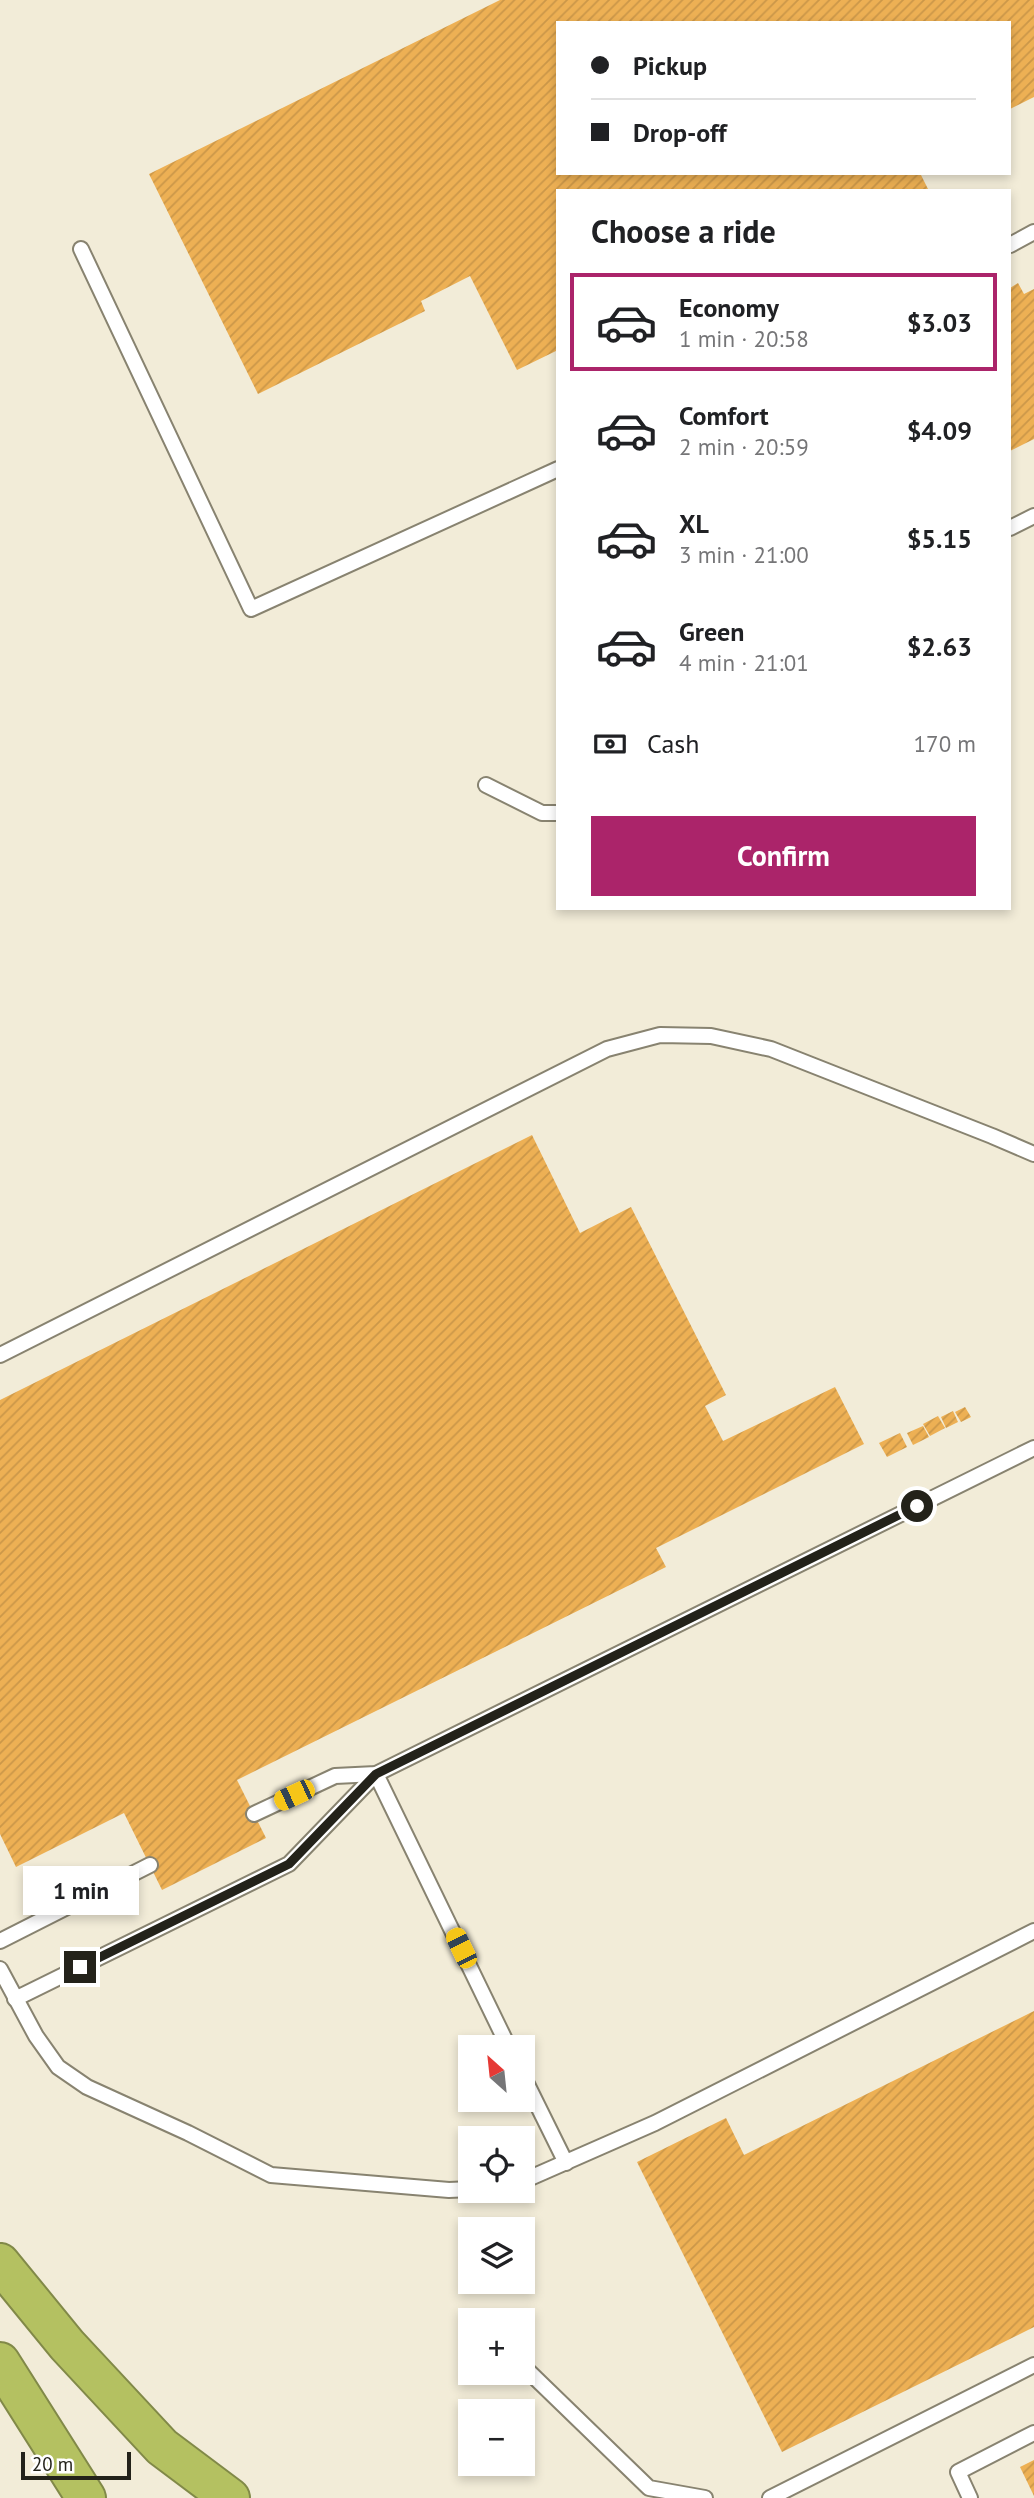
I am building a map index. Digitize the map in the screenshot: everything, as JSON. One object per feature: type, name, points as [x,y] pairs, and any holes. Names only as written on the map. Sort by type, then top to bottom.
[{"type":"highway","points":[[0,2263],[67,2345],[162,2447],[230,2498]]},
{"type":"highway","points":[[0,2362],[86,2498]]},
{"type":"lane","points":[[1011,244],[1034,232]]},
{"type":"lane","points":[[81,249],[251,609],[556,470]]},
{"type":"lane","points":[[1011,528],[1034,516]]},
{"type":"lane","points":[[486,785],[542,813],[556,813]]},
{"type":"lane","points":[[0,1355],[607,1049],[660,1035],[711,1036],[771,1049],[1034,1154]]},
{"type":"lane","points":[[15,1999],[289,1864],[376,1774],[1034,1448]]},
{"type":"lane","points":[[254,1814],[335,1776],[376,1774]]},
{"type":"lane","points":[[376,1774],[503,2035]]},
{"type":"lane","points":[[0,1941],[150,1865]]},
{"type":"lane","points":[[535,2176],[655,2123],[1034,1931]]},
{"type":"lane","points":[[0,1969],[36,2036],[58,2067],[87,2087],[271,2175],[458,2190]]},
{"type":"lane","points":[[536,2102],[566,2163]]},
{"type":"lane","points":[[770,2498],[1034,2365]]},
{"type":"lane","points":[[535,2377],[649,2488],[705,2498]]},
{"type":"lane","points":[[970,2498],[958,2473],[1034,2433]]},
{"type":"building","points":[[500,0],[1034,0],[1034,97],[1011,108],[1011,21],[556,21],[556,175],[921,175],[928,189],[556,189],[556,351],[517,370],[470,276],[421,301],[425,311],[258,394],[149,174]]},
{"type":"building","points":[[1018,283],[1024,294],[1034,289],[1034,439],[1011,450],[1011,287]]},
{"type":"building","points":[[532,1135],[580,1233],[631,1207],[726,1395],[705,1406],[723,1441],[835,1387],[864,1444],[656,1548],[666,1567],[237,1780],[266,1838],[162,1890],[124,1813],[16,1867],[0,1834],[0,1400]]},
{"type":"building","points":[[965,1407],[971,1417],[961,1422],[955,1412]]},
{"type":"building","points":[[953,1411],[958,1422],[946,1428],[941,1417]]},
{"type":"building","points":[[938,1416],[945,1428],[930,1436],[923,1424]]},
{"type":"building","points":[[923,1426],[929,1437],[913,1445],[907,1433]]},
{"type":"building","points":[[900,1433],[907,1447],[887,1457],[879,1443]]},
{"type":"building","points":[[1034,2011],[1034,2327],[782,2452],[637,2162],[726,2118],[744,2155]]},
{"type":"building","points":[[1034,2460],[1034,2496],[1020,2467]]},
{"type":"route","points":[[80,1967],[289,1864],[376,1774],[917,1506]]}]
